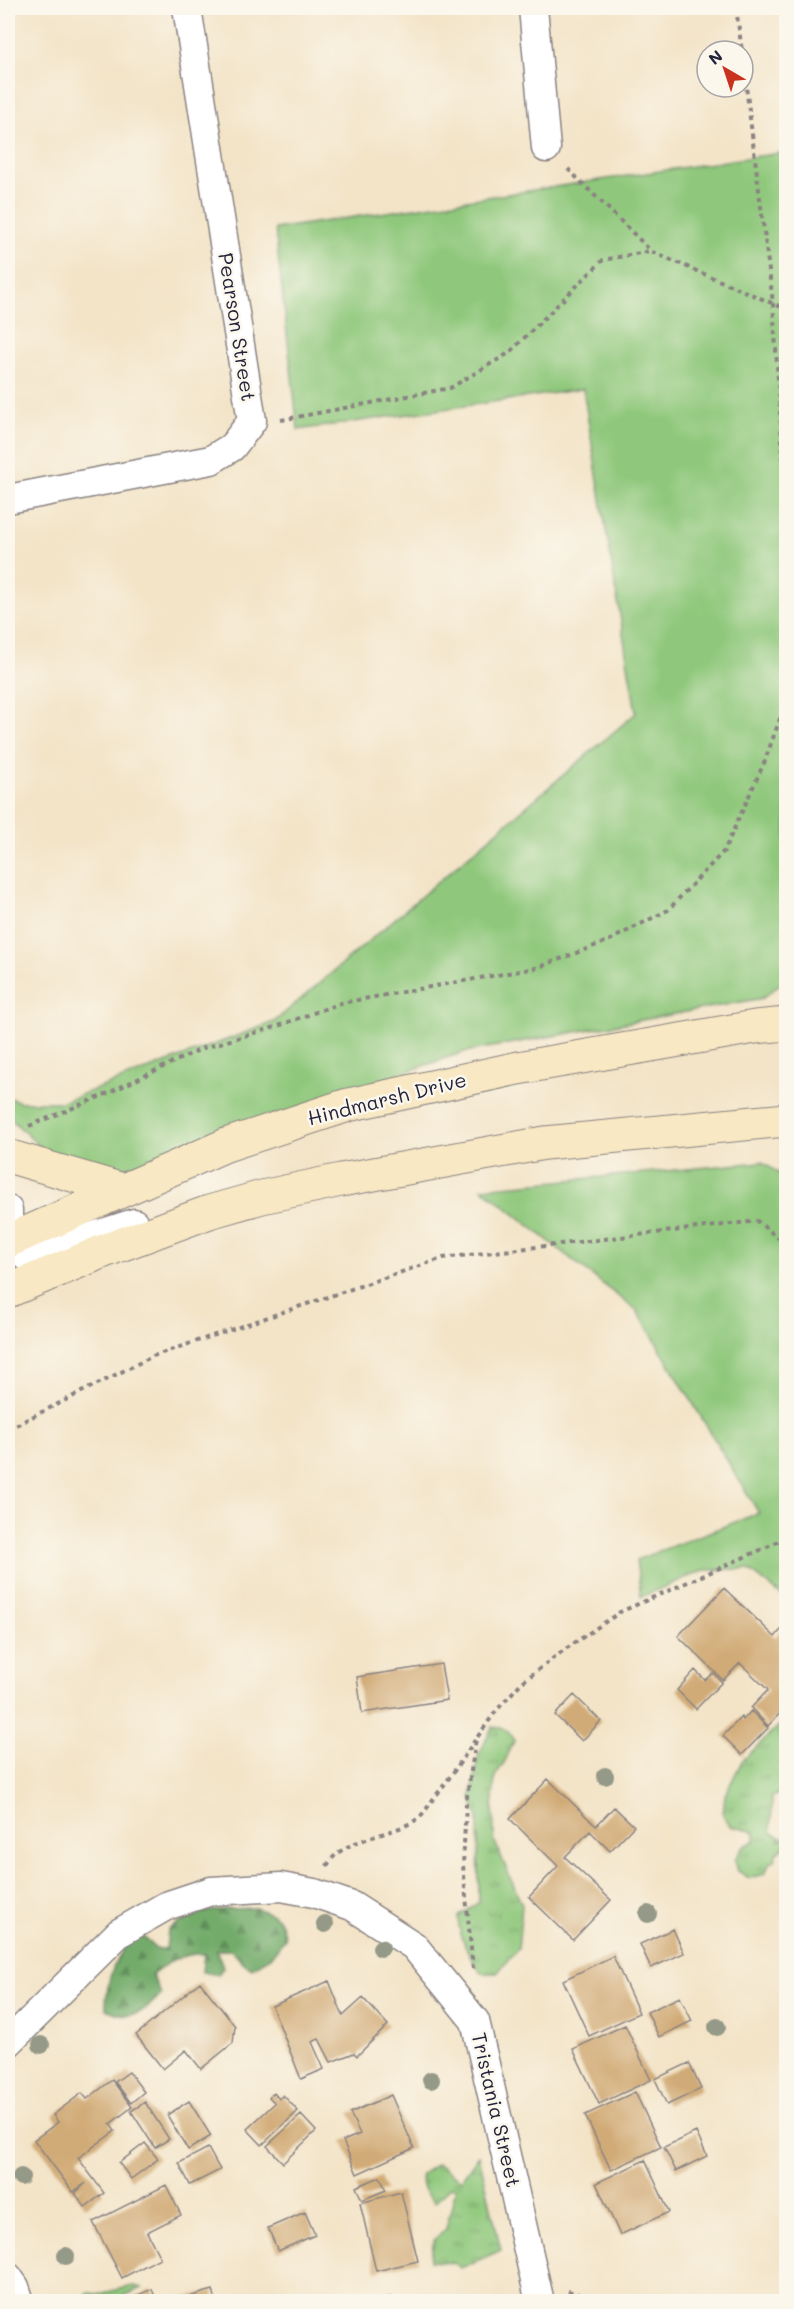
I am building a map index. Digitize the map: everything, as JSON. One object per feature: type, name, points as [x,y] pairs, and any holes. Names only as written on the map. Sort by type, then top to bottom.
[{"type":"main road","points":[[754,1027],[786,1014]]},
{"type":"main road","name":"Hindmarsh Drive","points":[[8,1243],[226,1145],[348,1105],[518,1068],[754,1027],[786,1024]]},
{"type":"main road","points":[[8,1291],[104,1251],[209,1212],[262,1197],[341,1180],[545,1143],[779,1125]]},
{"type":"main road","points":[[8,1156],[123,1190]]},
{"type":"street","name":"Pearson Street","points":[[8,499],[211,460],[232,447],[252,422],[187,8]]},
{"type":"street","points":[[533,8],[546,148]]},
{"type":"street","points":[[8,1210],[8,1218]]},
{"type":"street","points":[[8,1243],[28,1257],[153,1216],[209,1212]]},
{"type":"street","name":"Tristania Street","points":[[8,2043],[119,1933],[166,1906],[211,1891],[281,1887],[314,1893],[352,1906],[414,1946],[475,2021],[551,2295]]},
{"type":"street","points":[[8,2277],[20,2301]]},
{"type":"path","points":[[736,8],[740,39]]},
{"type":"path","points":[[748,99],[773,303],[786,503]]},
{"type":"path","points":[[546,148],[650,251],[786,309]]},
{"type":"path","points":[[252,422],[275,422],[450,388],[509,353],[603,260],[650,251]]},
{"type":"path","points":[[18,1125],[29,1126],[104,1095],[202,1048],[275,1027],[341,1003],[536,968],[608,941],[668,910],[724,851],[764,763],[786,702]]},
{"type":"path","points":[[8,1428],[153,1356],[443,1258],[757,1221],[786,1244]]},
{"type":"path","points":[[324,1872],[330,1860],[346,1848],[406,1826],[418,1818],[457,1769],[496,1711],[521,1683],[564,1650],[620,1612],[774,1544],[786,1535]]},
{"type":"path","points":[[474,1979],[463,1865],[466,1803],[476,1739]]},
{"type":"path","points":[[551,2295],[578,2294],[582,2301]]},
{"type":"green space","points":[[786,152],[786,979],[763,998],[464,1052],[78,1184],[8,1116],[8,1097],[20,1102],[62,1102],[274,1022],[636,713],[583,389],[298,430],[275,229]]},
{"type":"green space","points":[[762,1162],[786,1178],[786,1599],[748,1569],[704,1570],[641,1597],[636,1560],[759,1513],[638,1312],[482,1188]]},
{"type":"green space","points":[[785,1720],[786,1790],[772,1797],[771,1832],[780,1837],[780,1841],[786,1835],[786,1845],[775,1855],[776,1859],[769,1864],[765,1874],[749,1878],[738,1871],[735,1860],[742,1848],[755,1840],[755,1832],[730,1826],[723,1814],[725,1795],[742,1761]]},
{"type":"green space","points":[[492,1727],[506,1730],[514,1741],[495,1776],[494,1840],[522,1905],[518,1949],[497,1973],[481,1973],[465,1946],[458,1917],[479,1902],[478,1817],[471,1797],[478,1757]]},
{"type":"green space","points":[[255,1908],[273,1915],[281,1925],[285,1938],[271,1957],[252,1968],[242,1962],[231,1950],[217,1950],[223,1967],[218,1975],[202,1972],[204,1954],[182,1957],[170,1962],[152,1975],[161,1994],[143,2011],[123,2015],[106,2009],[110,1977],[118,1958],[131,1941],[140,1934],[156,1948],[166,1950],[168,1930],[191,1917],[210,1911]]},
{"type":"green space","points":[[479,2155],[501,2250],[461,2268],[454,2263],[430,2261],[434,2240],[446,2229],[456,2188],[450,2187],[435,2203],[424,2190],[421,2183],[422,2174],[437,2164],[461,2180]]},
{"type":"green space","points":[[133,2286],[142,2288],[112,2301],[80,2301],[89,2293],[99,2294]]},
{"type":"building","points":[[724,1588],[775,1637],[786,1624],[786,1707],[768,1726],[751,1708],[768,1690],[740,1663],[723,1680],[678,1636]]},
{"type":"building","points":[[441,1664],[447,1700],[362,1713],[357,1677]]},
{"type":"building","points":[[695,1670],[705,1680],[713,1673],[722,1682],[696,1709],[677,1690]]},
{"type":"building","points":[[574,1695],[601,1721],[582,1741],[555,1715]]},
{"type":"building","points":[[751,1711],[768,1728],[742,1755],[723,1736],[741,1717],[743,1720]]},
{"type":"building","points":[[548,1779],[596,1826],[614,1807],[634,1826],[610,1851],[590,1831],[565,1857],[611,1900],[573,1940],[529,1897],[558,1866],[510,1819]]},
{"type":"building","points":[[673,1929],[684,1953],[651,1968],[640,1944]]},
{"type":"building","points":[[613,1956],[639,2013],[589,2036],[563,1980]]},
{"type":"building","points":[[329,1981],[343,2016],[363,1998],[388,2025],[357,2056],[354,2053],[331,2062],[319,2039],[312,2042],[324,2069],[301,2079],[272,2006]]},
{"type":"building","points":[[200,1982],[235,2026],[233,2043],[201,2069],[186,2050],[163,2069],[136,2035]]},
{"type":"building","points":[[680,1997],[692,2021],[659,2037],[647,2012]]},
{"type":"building","points":[[625,2025],[651,2080],[599,2104],[573,2049]]},
{"type":"building","points":[[689,2063],[701,2089],[667,2105],[655,2079]]},
{"type":"building","points":[[129,2072],[144,2092],[131,2103],[115,2082]]},
{"type":"building","points":[[112,2080],[132,2107],[110,2124],[115,2131],[78,2158],[104,2193],[85,2207],[75,2193],[86,2183],[73,2192],[34,2140],[58,2122],[53,2115],[82,2093],[87,2099]]},
{"type":"building","points":[[635,2092],[661,2147],[611,2170],[585,2115]]},
{"type":"building","points":[[274,2093],[279,2099],[283,2095],[298,2111],[262,2145],[247,2129],[275,2103],[269,2097]]},
{"type":"building","points":[[391,2095],[414,2148],[357,2174],[343,2141],[360,2134],[350,2113]]},
{"type":"building","points":[[189,2101],[211,2136],[188,2150],[167,2115]]},
{"type":"building","points":[[145,2102],[169,2139],[155,2148],[131,2111]]},
{"type":"building","points":[[301,2115],[316,2131],[283,2163],[267,2146]]},
{"type":"building","points":[[696,2132],[707,2156],[676,2171],[664,2147]]},
{"type":"building","points":[[145,2143],[158,2159],[131,2179],[119,2163]]},
{"type":"building","points":[[208,2148],[220,2170],[190,2185],[179,2163]]},
{"type":"building","points":[[645,2160],[669,2212],[620,2235],[596,2183]]},
{"type":"building","points":[[380,2177],[386,2190],[362,2200],[356,2187]]},
{"type":"building","points":[[166,2185],[181,2215],[147,2232],[160,2258],[122,2278],[93,2222]]},
{"type":"building","points":[[401,2192],[418,2261],[376,2271],[360,2203]]},
{"type":"building","points":[[305,2212],[315,2235],[278,2251],[268,2228]]},
{"type":"building","points":[[152,2289],[157,2302],[123,2302]]},
{"type":"building","points":[[213,2290],[216,2302],[174,2302],[174,2301]]},
{"type":"building","points":[[764,2296],[765,2302],[739,2302],[739,2299]]},
{"type":"building","points":[[312,2297],[314,2302],[297,2302],[297,2301]]},
{"type":"building","points":[[390,2297],[391,2302],[374,2302],[374,2301]]}]
